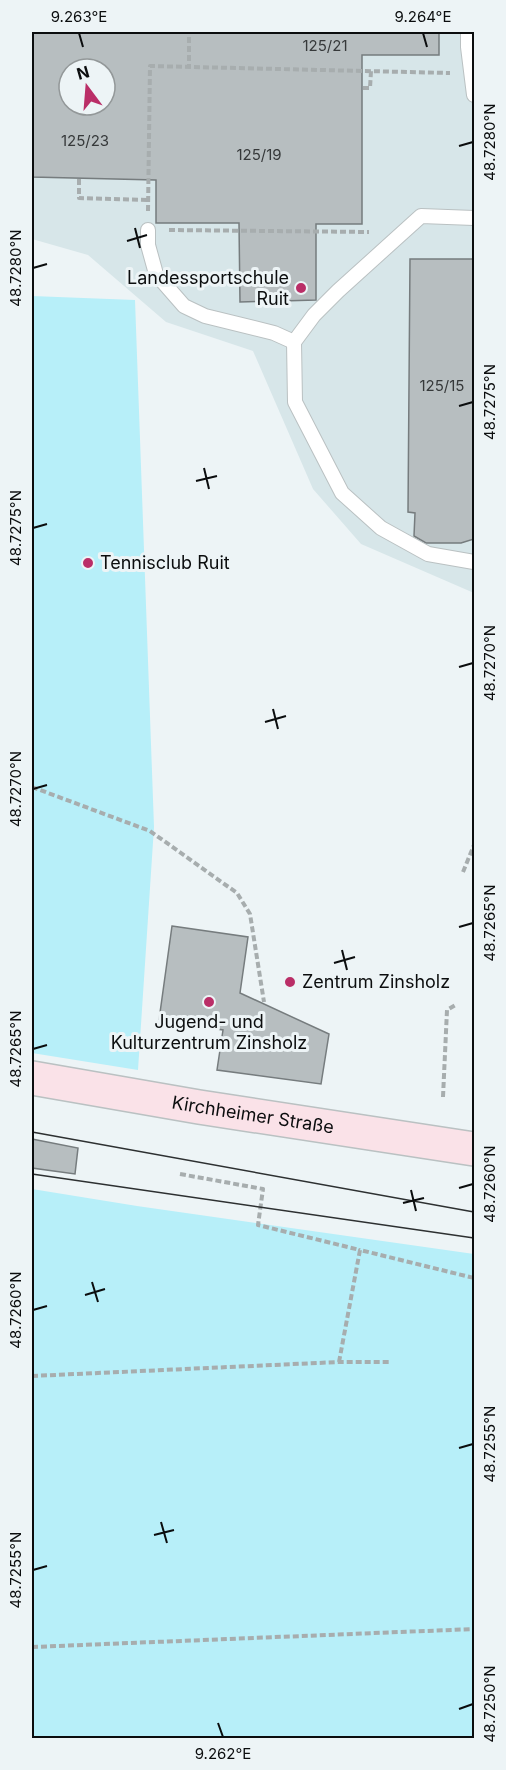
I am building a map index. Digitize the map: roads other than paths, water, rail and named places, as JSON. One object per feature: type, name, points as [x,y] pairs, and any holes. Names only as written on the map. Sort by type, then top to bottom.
[{"type":"main road","name":"Kirchheimer Straße","points":[[32,1078],[199,1107],[474,1149]]},
{"type":"lane","points":[[468,32],[474,95]]},
{"type":"lane","points":[[474,218],[421,216],[338,291],[314,315],[294,342],[295,402],[342,493],[381,528],[428,554],[474,562]]},
{"type":"lane","points":[[148,230],[148,245],[156,274],[184,306],[205,316],[274,333],[294,342]]},
{"type":"tram line","points":[[32,1132],[474,1212]]},
{"type":"tram line","points":[[32,1174],[474,1238]]},
{"type":"place","name":"Landessportschule Ruit","points":[[301,288]]},
{"type":"place","name":"Tennisclub Ruit","points":[[88,563]]},
{"type":"place","name":"Zentrum Zinsholz","points":[[290,982]]},
{"type":"place","name":"Jugend- und Kulturzentrum Zinsholz","points":[[209,1002]]}]
